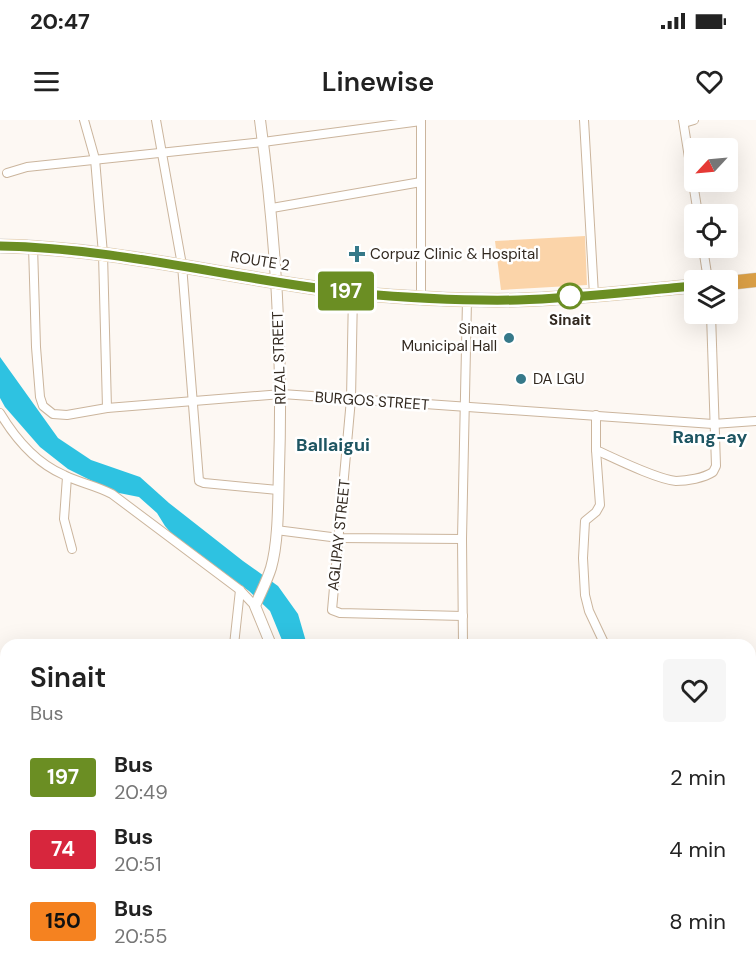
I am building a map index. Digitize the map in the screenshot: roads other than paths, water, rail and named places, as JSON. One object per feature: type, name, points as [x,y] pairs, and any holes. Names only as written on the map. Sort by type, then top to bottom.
[{"type":"highway","name":"ROUTE 2","points":[[0,246],[33,246],[103,254],[353,292],[421,298],[519,300],[684,287]]},
{"type":"highway","points":[[738,282],[756,280]]},
{"type":"street","points":[[84,120],[95,159],[103,254],[107,408]]},
{"type":"street","points":[[156,120],[182,265],[199,481],[278,490]]},
{"type":"street","name":"RIZAL STREET","points":[[255,606],[271,567],[276,530],[282,394],[272,208],[260,120]]},
{"type":"street","points":[[584,120],[594,295]]},
{"type":"street","points":[[694,120],[684,122],[696,204]]},
{"type":"street","points":[[7,173],[27,167],[263,142],[421,121],[421,298]]},
{"type":"street","points":[[272,208],[421,182]]},
{"type":"street","name":"BURGOS STREET","points":[[33,246],[40,397],[47,411],[59,415],[107,408],[282,394],[713,424],[756,421]]},
{"type":"street","name":"AGLIPAY STREET","points":[[353,292],[351,399],[332,599],[334,612],[463,616]]},
{"type":"street","points":[[463,639],[462,538],[467,300]]},
{"type":"street","points":[[596,450],[679,481],[707,476],[716,470],[712,324]]},
{"type":"street","points":[[0,413],[27,449],[54,470],[67,477],[94,485],[112,495],[240,590],[255,606],[269,639]]},
{"type":"street","points":[[596,415],[600,505],[596,512],[586,519],[584,580],[589,610],[602,639]]},
{"type":"street","points":[[67,477],[64,519],[72,549]]},
{"type":"street","points":[[276,530],[339,538],[462,538]]},
{"type":"street","points":[[235,639],[240,590]]},
{"type":"water","points":[[0,357],[58,438],[91,460],[140,477],[169,503],[278,586],[298,614],[305,639],[282,639],[270,611],[249,591],[179,542],[157,513],[139,497],[114,492],[68,469],[40,447],[5,407],[0,398]]},
{"type":"place","name":"Corpuz Clinic & Hospital","points":[[357,254]]},
{"type":"place","name":"Sinait","points":[[570,296]]},
{"type":"place","name":"Sinait Municipal Hall","points":[[509,338]]},
{"type":"place","name":"DA LGU","points":[[521,379]]},
{"type":"district","name":"Rang-ay","points":[[710,437]]},
{"type":"district","name":"Ballaigui","points":[[333,445]]}]
